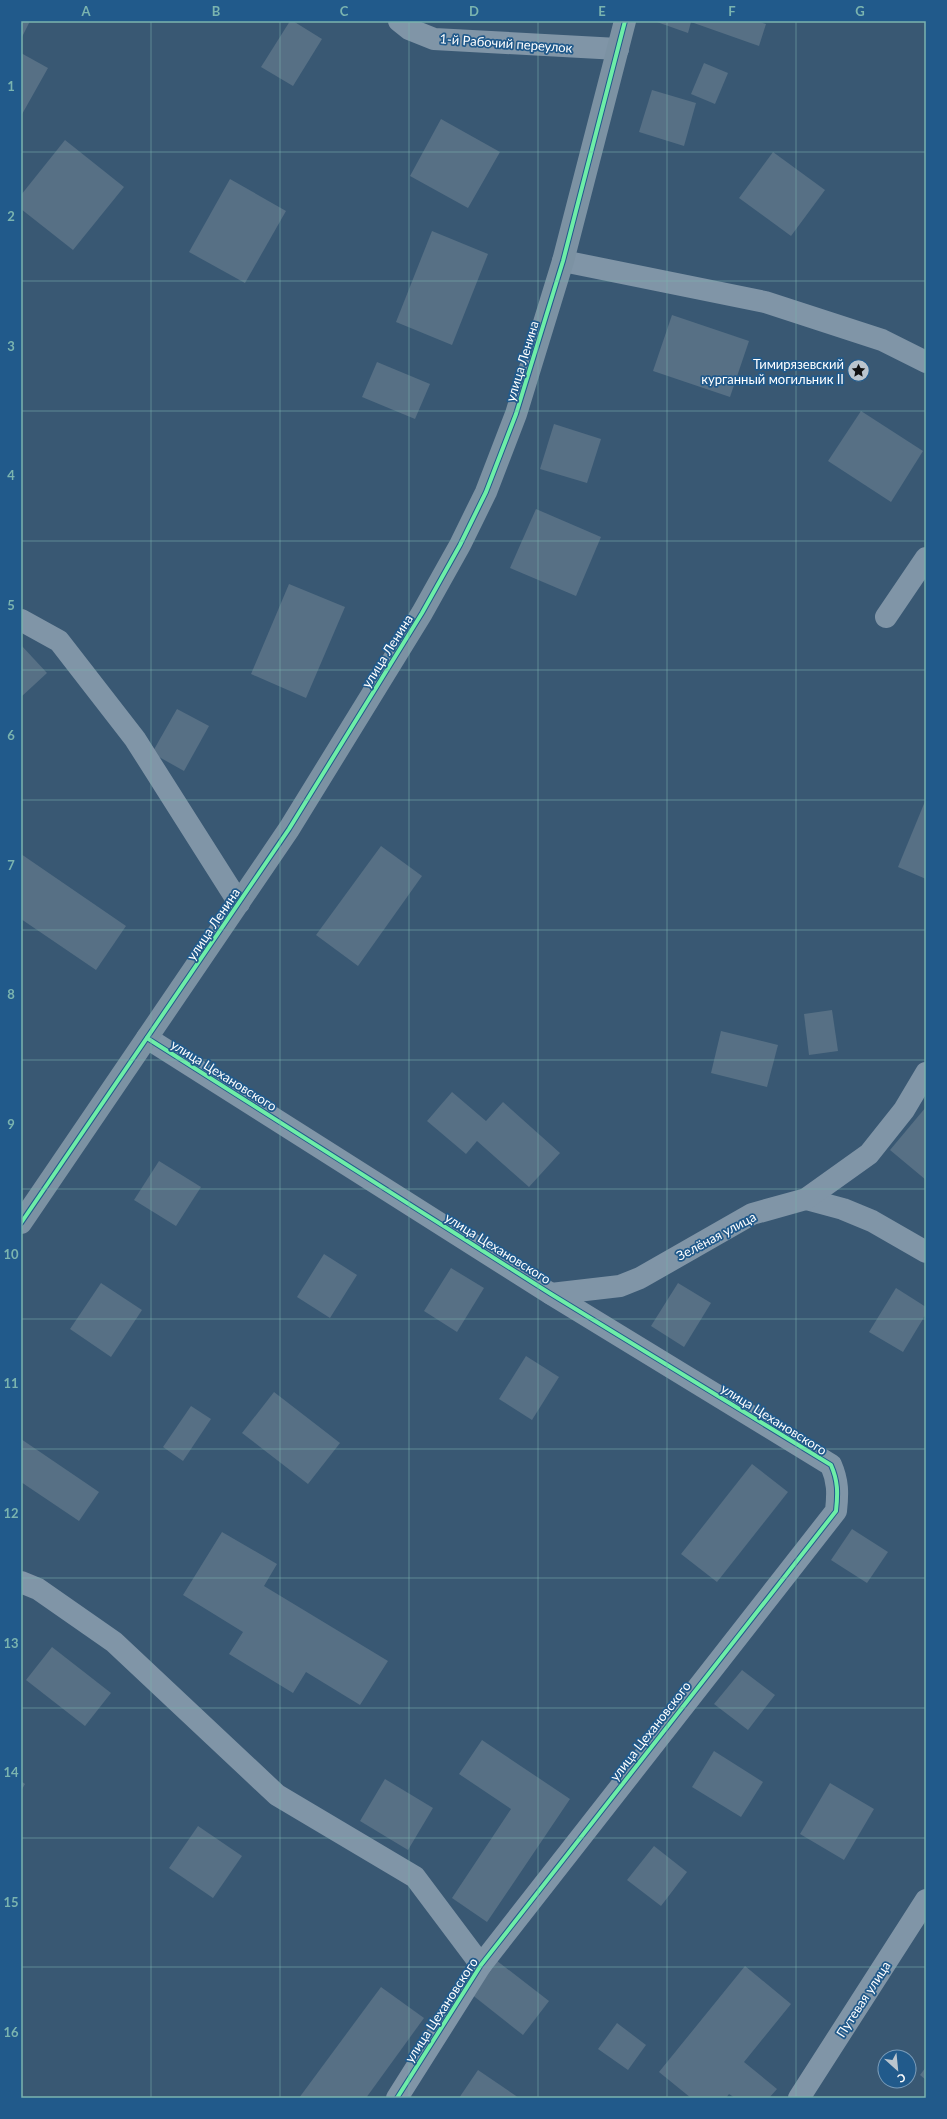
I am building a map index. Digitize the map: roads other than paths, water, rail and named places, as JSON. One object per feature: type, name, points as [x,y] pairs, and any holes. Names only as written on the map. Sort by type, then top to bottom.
[{"type":"street","name":"1-й Рабочий переулок","points":[[399,21],[409,29],[434,39],[618,49]]},
{"type":"street","name":"улица Ленина","points":[[21,1223],[294,822],[422,613],[460,545],[486,492],[516,414],[563,261],[625,21]]},
{"type":"street","points":[[563,261],[766,302],[882,340],[926,362]]},
{"type":"street","points":[[886,617],[926,558]]},
{"type":"street","points":[[21,620],[42,630],[59,641],[135,738],[239,903]]},
{"type":"street","name":"улица Цехановского","points":[[147,1038],[551,1294],[830,1465],[837,1478],[839,1491],[836,1511],[481,1965],[397,2098]]},
{"type":"street","name":"Зелёная улица","points":[[551,1294],[608,1288],[640,1278],[752,1214],[806,1199],[869,1154],[904,1110],[926,1073]]},
{"type":"street","points":[[806,1199],[843,1209],[872,1221],[926,1252]]},
{"type":"street","points":[[21,1582],[38,1590],[114,1642],[277,1795],[415,1877],[481,1965]]},
{"type":"street","name":"Путевая улица","points":[[799,2098],[926,1900]]},
{"type":"place","name":"Тимирязевский курганный могильник II","points":[[859,371]]}]
